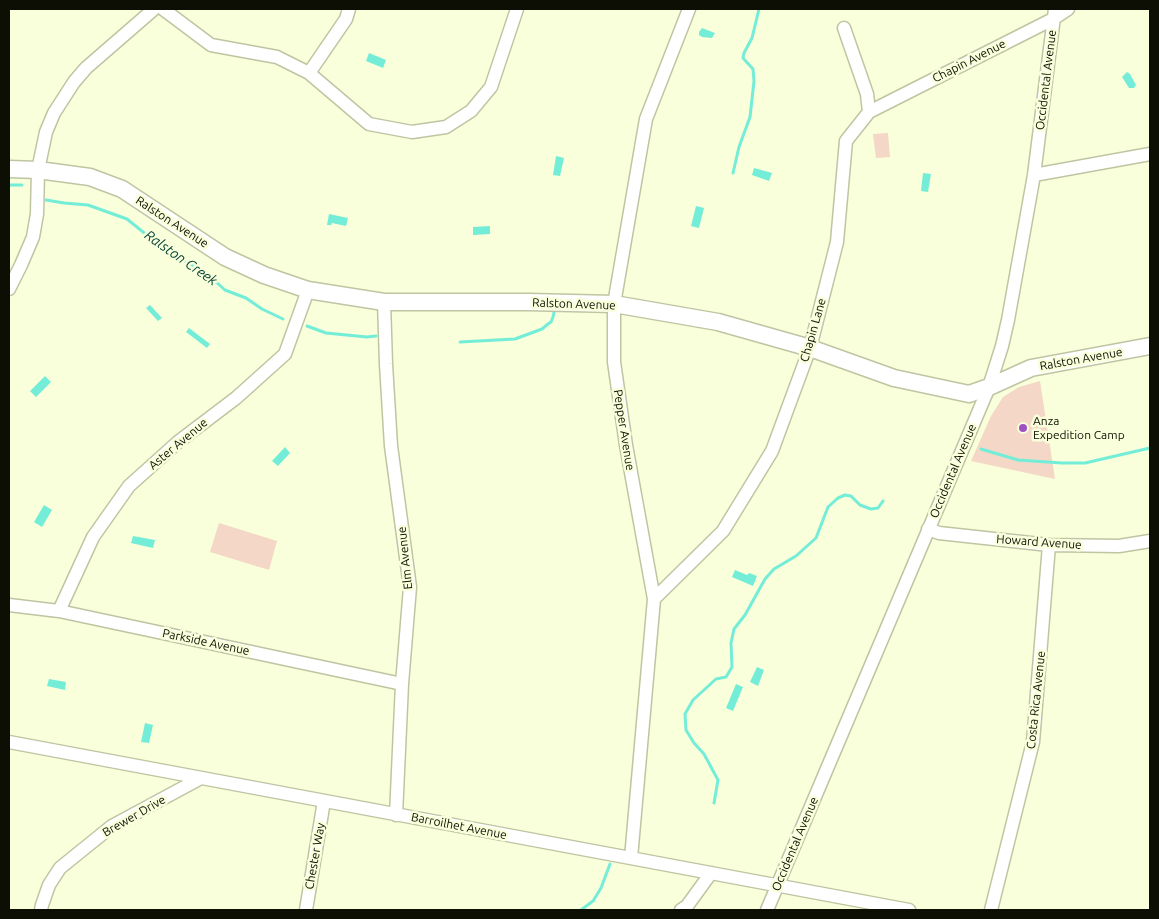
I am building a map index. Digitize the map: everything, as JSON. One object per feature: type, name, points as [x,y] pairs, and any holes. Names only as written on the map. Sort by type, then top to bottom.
[{"type":"street","points":[[9,289],[33,237],[37,214],[38,170],[46,132],[54,113],[74,82],[86,68],[154,9]]},
{"type":"street","points":[[163,9],[211,45],[277,57],[309,73],[369,124],[412,132],[446,127],[471,111],[491,87],[517,9]]},
{"type":"street","points":[[309,73],[346,19],[349,9]]},
{"type":"street","name":"Pepper Avenue","points":[[631,858],[654,599],[626,445],[614,362],[614,304],[646,119],[689,9]]},
{"type":"street","name":"Chapin Avenue","points":[[869,112],[1054,14],[1068,9]]},
{"type":"street","name":"Occidental Avenue","points":[[767,910],[989,387],[1008,320],[1034,175],[1054,14]]},
{"type":"street","points":[[844,28],[867,94],[869,112]]},
{"type":"street","name":"Chapin Lane","points":[[654,599],[722,531],[772,451],[810,348],[837,242],[846,141],[869,112]]},
{"type":"street","points":[[1034,175],[1150,154]]},
{"type":"street","name":"Ralston Avenue","points":[[9,169],[38,170],[90,177],[122,189],[226,256],[264,275],[308,290],[384,302],[614,304],[718,322],[810,348],[894,378],[969,394],[1031,368],[1150,346]]},
{"type":"street","name":"Aster Avenue","points":[[59,611],[93,537],[129,486],[178,442],[236,398],[285,354],[308,290]]},
{"type":"street","name":"Elm Avenue","points":[[384,302],[391,446],[410,587],[402,684],[396,815]]},
{"type":"street","name":"Howard Avenue","points":[[928,529],[939,533],[1049,545],[1119,546],[1150,541]]},
{"type":"street","name":"Costa Rica Avenue","points":[[991,910],[1033,742],[1049,545]]},
{"type":"street","name":"Parkside Avenue","points":[[9,605],[59,611],[402,684]]},
{"type":"street","name":"Barroilhet Avenue","points":[[9,742],[909,910]]},
{"type":"street","name":"Brewer Drive","points":[[41,910],[49,885],[60,868],[112,826],[201,778]]},
{"type":"street","name":"Chester Way","points":[[306,910],[324,801]]},
{"type":"street","points":[[681,910],[687,906],[711,872]]},
{"type":"shaded area","points":[[888,133],[890,157],[876,158],[873,134]]},
{"type":"shaded area","points":[[1040,381],[1055,479],[971,461],[991,416],[1003,397],[1019,387]]},
{"type":"shaded area","points":[[219,523],[277,541],[269,570],[210,552]]},
{"type":"water","points":[[702,28],[715,33],[712,38],[699,35]]},
{"type":"water","points":[[369,53],[386,60],[383,68],[366,61]]},
{"type":"water","points":[[1127,72],[1136,85],[1134,88],[1129,88],[1122,77]]},
{"type":"water","points":[[556,156],[564,158],[560,176],[553,175]]},
{"type":"water","points":[[754,168],[772,173],[769,181],[752,175]]},
{"type":"water","points":[[923,173],[931,174],[928,192],[921,191]]},
{"type":"water","points":[[696,206],[704,208],[699,228],[691,226]]},
{"type":"water","points":[[329,214],[348,218],[346,226],[332,223],[327,225]]},
{"type":"water","points":[[490,226],[490,234],[473,235],[473,227]]},
{"type":"water","points":[[150,305],[162,318],[158,321],[146,308]]},
{"type":"water","points":[[189,328],[210,344],[207,348],[186,332]]},
{"type":"water","points":[[45,376],[51,382],[36,397],[30,391]]},
{"type":"water","points":[[285,447],[290,453],[278,466],[272,461]]},
{"type":"water","points":[[44,505],[52,510],[42,527],[34,522]]},
{"type":"water","points":[[133,536],[155,540],[153,548],[131,543]]},
{"type":"water","points":[[735,570],[747,575],[749,573],[757,576],[753,586],[732,577]]},
{"type":"water","points":[[757,667],[764,670],[758,686],[750,682]]},
{"type":"water","points":[[49,679],[66,682],[65,690],[47,686]]},
{"type":"water","points":[[736,684],[743,687],[733,711],[726,708]]},
{"type":"water","points":[[145,723],[153,725],[149,743],[141,742]]},
{"type":"waterway","name":"Ralston Creek","points":[[733,173],[739,147],[750,117],[754,81],[753,69],[743,58],[752,38],[759,9]]},
{"type":"waterway","name":"Ralston Creek","points":[[9,185],[22,185]]},
{"type":"waterway","name":"Ralston Creek","points":[[46,200],[88,205],[127,219],[169,253],[205,272],[225,290],[246,298],[262,309],[283,319]]},
{"type":"waterway","name":"Ralston Creek","points":[[460,342],[515,339],[542,329],[551,322],[554,313],[553,308]]},
{"type":"waterway","name":"Ralston Creek","points":[[307,326],[326,333],[367,337],[376,336]]},
{"type":"waterway","points":[[981,449],[1018,460],[1085,463],[1150,448]]},
{"type":"waterway","points":[[714,803],[718,780],[704,754],[686,730],[685,714],[693,700],[716,679],[726,677],[732,667],[731,643],[734,629],[745,615],[765,579],[774,569],[796,556],[816,538],[828,507],[838,498],[845,495],[851,496],[860,505],[871,509],[878,508],[883,501]]},
{"type":"waterway","points":[[581,910],[593,901],[601,888],[610,864]]},
{"type":"place","name":"Anza Expedition Camp","points":[[1023,428]]}]
